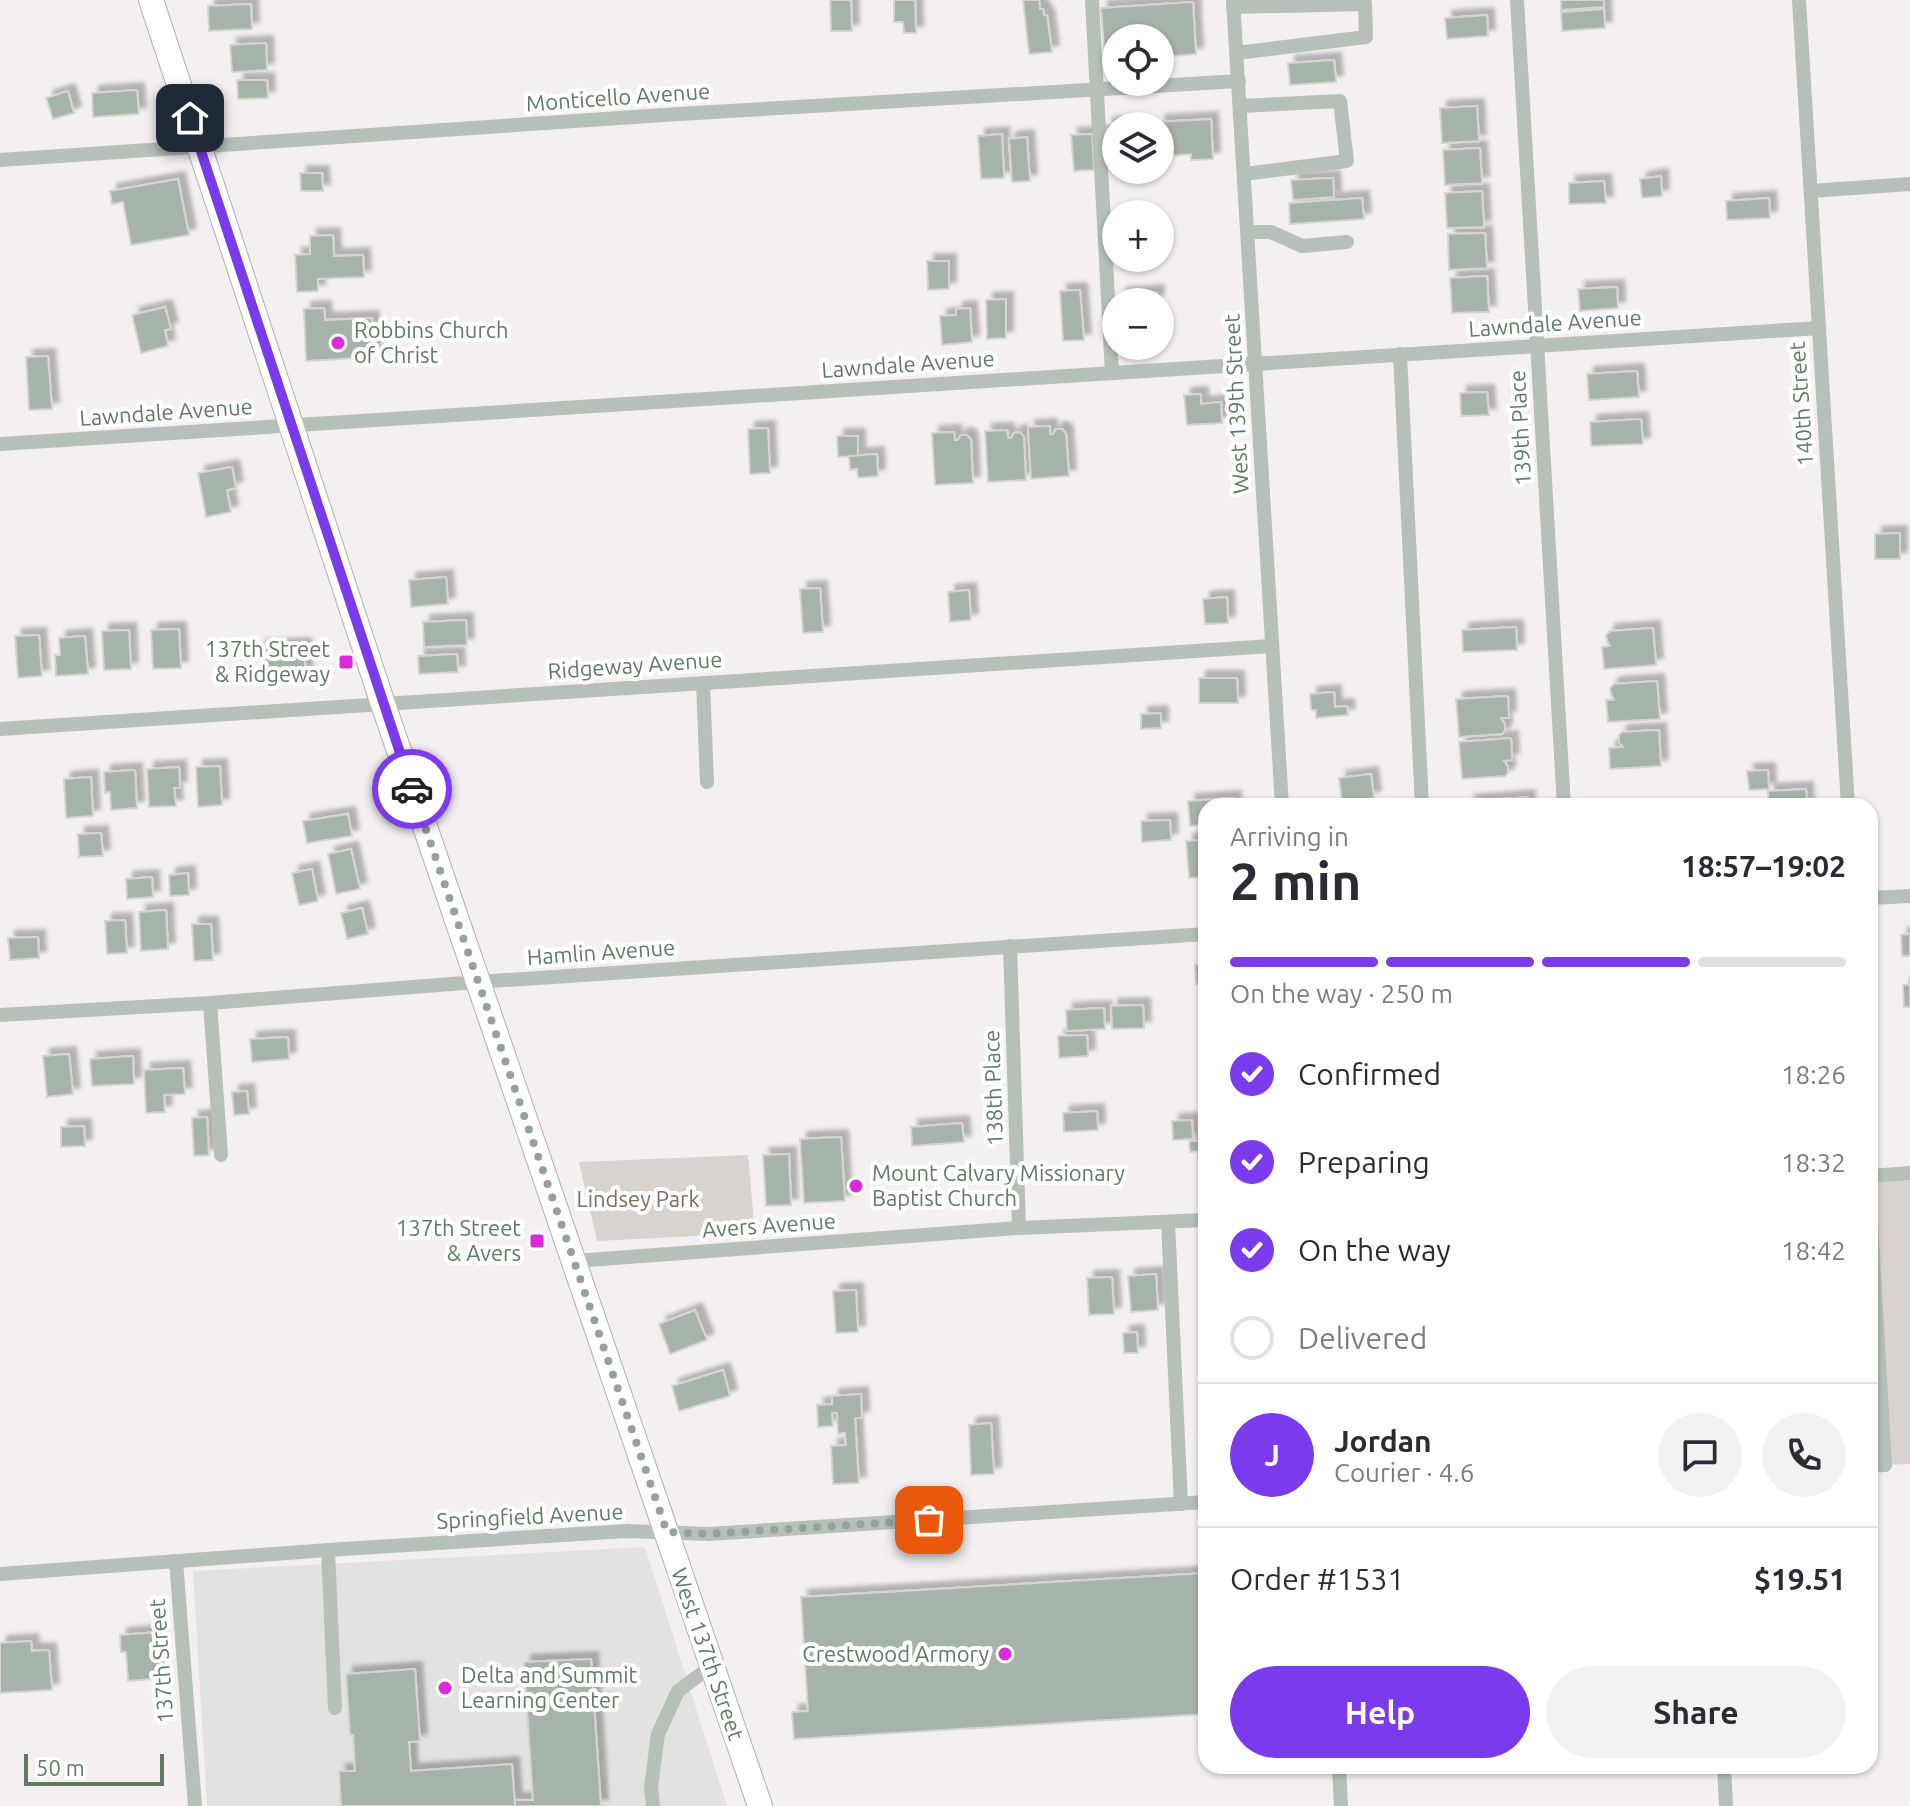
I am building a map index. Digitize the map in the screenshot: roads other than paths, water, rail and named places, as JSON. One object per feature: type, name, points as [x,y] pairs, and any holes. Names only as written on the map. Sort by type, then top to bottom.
[{"type":"main road","name":"West 137th Street","points":[[151,0],[383,704],[760,1806]]},
{"type":"street","points":[[1092,0],[1112,373]]},
{"type":"street","name":"139th Place","points":[[1517,0],[1564,798]]},
{"type":"street","name":"140th Street","points":[[1799,0],[1848,798]]},
{"type":"street","points":[[1233,4],[1365,4],[1366,37],[1237,53]]},
{"type":"street","name":"West 139th Street","points":[[1233,4],[1282,798]]},
{"type":"street","name":"Monticello Avenue","points":[[0,160],[694,113],[1239,81]]},
{"type":"street","points":[[1240,106],[1340,101],[1347,161],[1244,174]]},
{"type":"street","points":[[1811,191],[1910,184]]},
{"type":"street","points":[[1248,232],[1271,232],[1302,246],[1347,242]]},
{"type":"street","name":"Lawndale Avenue","points":[[0,444],[1819,328]]},
{"type":"street","points":[[1400,354],[1422,798]]},
{"type":"street","name":"Ridgeway Avenue","points":[[0,729],[1272,646]]},
{"type":"street","points":[[703,683],[707,782]]},
{"type":"street","points":[[1878,898],[1910,896]]},
{"type":"street","name":"Hamlin Avenue","points":[[0,1015],[1198,934]]},
{"type":"street","name":"138th Place","points":[[1010,946],[1019,1228]]},
{"type":"street","points":[[210,1003],[221,1155]]},
{"type":"street","points":[[1878,1175],[1910,1173]]},
{"type":"street","name":"Avers Avenue","points":[[574,1261],[1019,1228],[1198,1220]]},
{"type":"street","points":[[1168,1222],[1181,1504]]},
{"type":"street","name":"Springfield Avenue","points":[[0,1574],[627,1531],[709,1534],[1198,1503]]},
{"type":"street","points":[[328,1550],[335,1708]]},
{"type":"street","name":"137th Street","points":[[176,1561],[195,1806]]},
{"type":"street","points":[[653,1806],[651,1787],[658,1734],[678,1691],[713,1665]]},
{"type":"street","points":[[1339,1774],[1341,1806]]},
{"type":"street","points":[[1724,1774],[1726,1806]]},
{"type":"place","name":"Robbins Church of Christ","points":[[338,343]]},
{"type":"place","name":"137th Street & Ridgeway","points":[[346,662]]},
{"type":"place","name":"Mount Calvary Missionary Baptist Church","points":[[856,1186]]},
{"type":"place","name":"137th Street & Avers","points":[[537,1241]]},
{"type":"place","name":"Crestwood Armory","points":[[1005,1654]]},
{"type":"place","name":"Delta and Summit Learning Center","points":[[445,1688]]},
{"type":"park label","name":"Lindsey Park","points":[[638,1199]]}]
